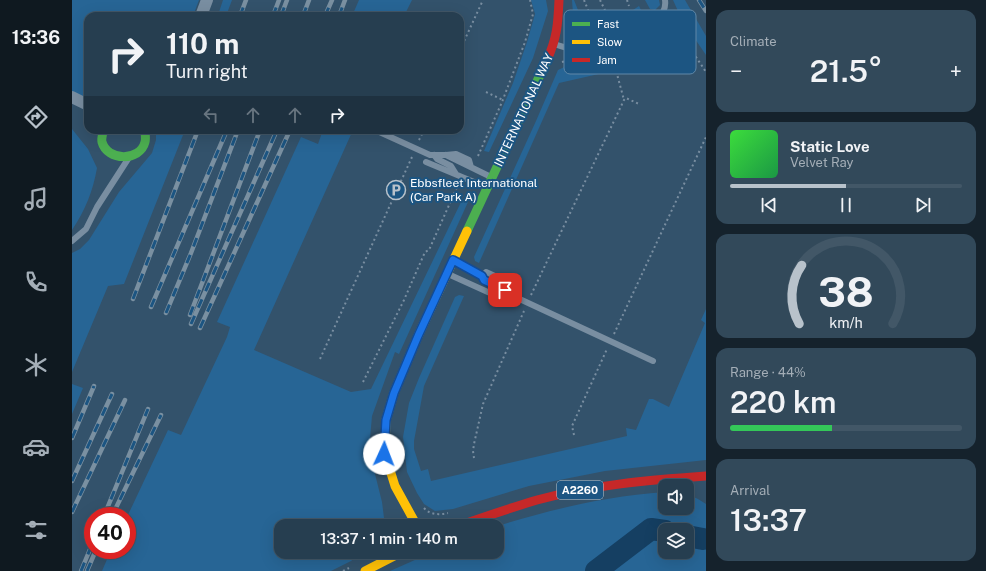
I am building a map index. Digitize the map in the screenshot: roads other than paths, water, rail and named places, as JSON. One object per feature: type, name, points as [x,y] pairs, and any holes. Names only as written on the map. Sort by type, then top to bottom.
[{"type":"street","points":[[202,12],[207,0]]},
{"type":"street","name":"INTERNATIONAL WAY","points":[[412,519],[395,486],[384,454],[386,420],[394,393],[418,336],[554,44],[559,20],[558,0]]},
{"type":"street","points":[[72,97],[84,103]]},
{"type":"street","points":[[102,134],[102,138],[107,150],[117,158],[129,158],[138,153],[143,147],[146,138],[146,134]]},
{"type":"street","name":"A2260","points":[[479,519],[537,500],[591,488],[640,481],[706,476]]},
{"type":"street","points":[[365,571],[388,559]]},
{"type":"lane","points":[[663,10],[665,0]]},
{"type":"lane","points":[[554,44],[564,47]]},
{"type":"lane","points":[[384,134],[434,155],[456,154],[469,160],[471,167]]},
{"type":"lane","points":[[434,155],[437,159],[451,166],[459,175]]},
{"type":"lane","points":[[446,155],[492,177]]},
{"type":"lane","points":[[72,241],[86,229],[97,207],[129,158]]},
{"type":"lane","points":[[426,162],[487,188]]},
{"type":"lane","points":[[453,260],[482,276],[484,280],[505,290],[511,295],[652,360]]},
{"type":"lane","points":[[447,274],[501,298],[511,295]]},
{"type":"waterway","points":[[596,571],[651,529],[658,530]]},
{"type":"waterway","points":[[694,537],[703,539]]},
{"type":"railway","points":[[242,12],[246,0]]},
{"type":"railway","points":[[274,12],[279,0]]},
{"type":"railway","points":[[282,12],[287,0]]},
{"type":"railway","points":[[304,12],[309,0]]},
{"type":"railway","points":[[327,12],[332,0]]},
{"type":"railway","points":[[340,12],[345,0]]},
{"type":"railway","points":[[699,0],[706,11]]},
{"type":"railway","points":[[133,299],[196,134]]},
{"type":"railway","points":[[151,307],[225,134]]},
{"type":"railway","points":[[166,313],[191,253],[236,134]]},
{"type":"railway","points":[[190,315],[258,134]]},
{"type":"railway","points":[[191,324],[275,134]]},
{"type":"railway","points":[[200,328],[288,134]]},
{"type":"railway","points":[[72,438],[94,386]]},
{"type":"railway","points":[[72,481],[112,394]]},
{"type":"railway","points":[[72,512],[125,400]]},
{"type":"railway","points":[[108,507],[148,409]]},
{"type":"railway","points":[[116,507],[161,415]]},
{"type":"railway","points":[[81,571],[86,559]]},
{"type":"railway","points":[[87,571],[92,559]]},
{"type":"place","name":"Ebbsfleet International (Car Park A)","points":[[396,190]]}]
